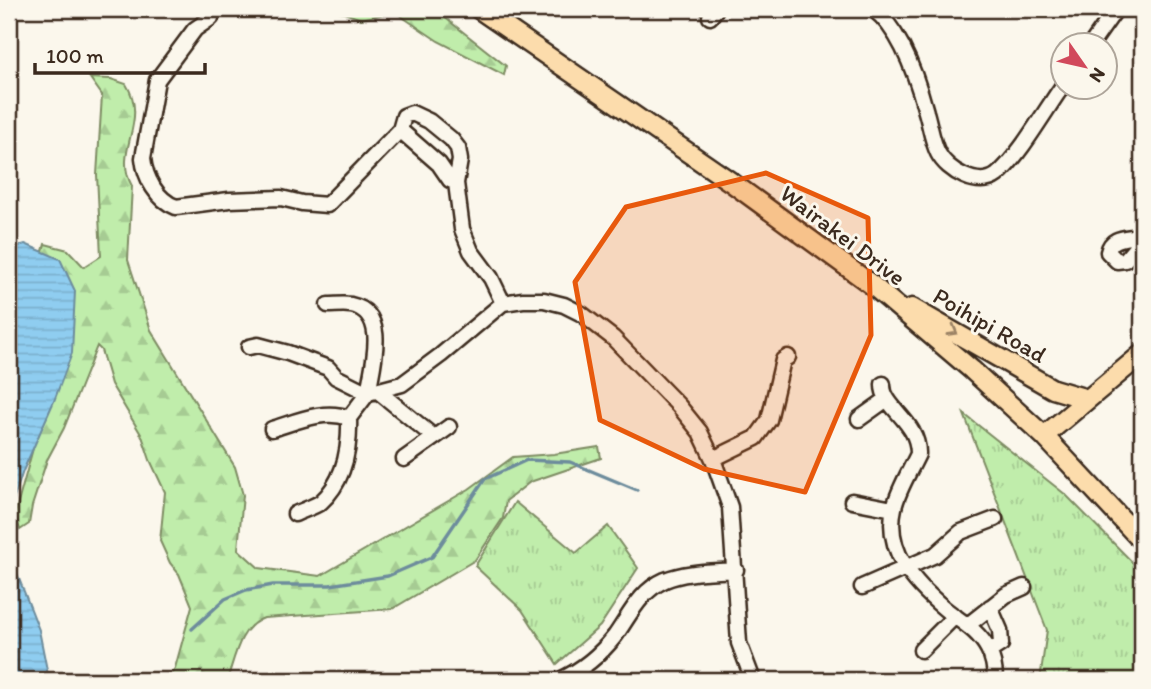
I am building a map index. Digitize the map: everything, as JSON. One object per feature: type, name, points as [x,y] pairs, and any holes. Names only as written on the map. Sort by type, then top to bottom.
[{"type":"main road","name":"Wairakei Drive","points":[[479,9],[731,182],[872,285],[1044,436],[1142,541]]},
{"type":"main road","name":"Poihipi Road","points":[[872,285],[1053,389],[1087,399]]},
{"type":"main road","points":[[1044,436],[1142,354]]},
{"type":"street","points":[[1100,32],[1116,9]]},
{"type":"street","points":[[882,11],[908,57],[939,154],[950,167],[961,174],[986,180],[995,177],[1009,163],[1051,102]]},
{"type":"street","points":[[211,18],[195,29],[157,80],[143,158],[144,168],[153,187],[169,205],[176,208],[229,200],[281,198],[327,205],[400,131],[404,116],[412,113],[429,121],[452,139],[458,148],[460,160],[456,183],[461,229],[471,251],[491,278],[503,303]]},
{"type":"street","points":[[400,131],[439,164],[450,180],[456,183]]},
{"type":"street","points":[[295,514],[319,504],[340,478],[350,431],[349,418],[373,393],[402,384],[503,303],[544,300],[564,305],[582,314],[622,346],[700,432],[730,507],[739,643],[753,680]]},
{"type":"street","points":[[328,305],[353,305],[368,314],[375,326],[373,393]]},
{"type":"street","points":[[249,347],[258,345],[328,368],[336,377],[373,393],[434,438]]},
{"type":"street","points":[[713,459],[756,438],[769,420],[783,360],[788,357]]},
{"type":"street","points":[[883,384],[887,399],[917,438],[918,447],[918,454],[894,509],[892,533],[897,552],[906,569],[927,593],[961,620],[990,651],[995,680]]},
{"type":"street","points":[[859,419],[887,399]]},
{"type":"street","points":[[272,429],[326,414],[349,418]]},
{"type":"street","points":[[404,459],[449,426]]},
{"type":"street","points":[[852,501],[894,509]]},
{"type":"street","points":[[862,587],[935,555],[961,531],[995,519]]},
{"type":"street","points":[[560,680],[595,659],[614,637],[636,603],[664,580],[683,574],[736,570]]},
{"type":"street","points":[[921,650],[961,620],[1024,587]]},
{"type":"street","points":[[990,607],[1000,629],[1001,644],[990,651]]},
{"type":"highlighted area","points":[[766,173],[868,218],[871,335],[805,492],[704,469],[600,420],[575,282],[626,207]]},
{"type":"green space","points":[[333,9],[430,9],[506,66],[504,75],[438,41],[395,12],[361,19]]},
{"type":"green space","points":[[90,78],[111,79],[126,84],[132,98],[133,124],[126,161],[132,186],[128,260],[151,330],[235,467],[243,495],[238,549],[259,568],[320,576],[469,489],[513,457],[599,447],[601,458],[530,482],[506,501],[503,518],[475,560],[392,609],[264,618],[249,628],[243,636],[227,680],[168,680],[175,668],[192,606],[179,574],[170,563],[160,541],[165,492],[142,436],[111,384],[101,350],[97,346],[64,428],[47,460],[29,524],[20,530],[15,514],[63,339],[38,269],[45,244],[68,250],[84,267],[101,256],[97,175],[102,95]]},
{"type":"green space","points":[[964,414],[1066,495],[1142,572],[1142,680],[1040,680],[1047,630]]},
{"type":"green space","points":[[515,502],[576,553],[608,526],[638,568],[600,626],[557,664],[522,610],[475,566]]},
{"type":"water","points":[[25,244],[60,259],[75,291],[72,353],[23,471],[9,513],[9,249]]},
{"type":"water","points":[[9,553],[39,630],[49,680],[9,680]]},
{"type":"waterway","points":[[192,629],[225,599],[246,590],[273,585],[330,585],[388,576],[432,557],[485,479],[527,460],[570,462],[637,490]]}]
